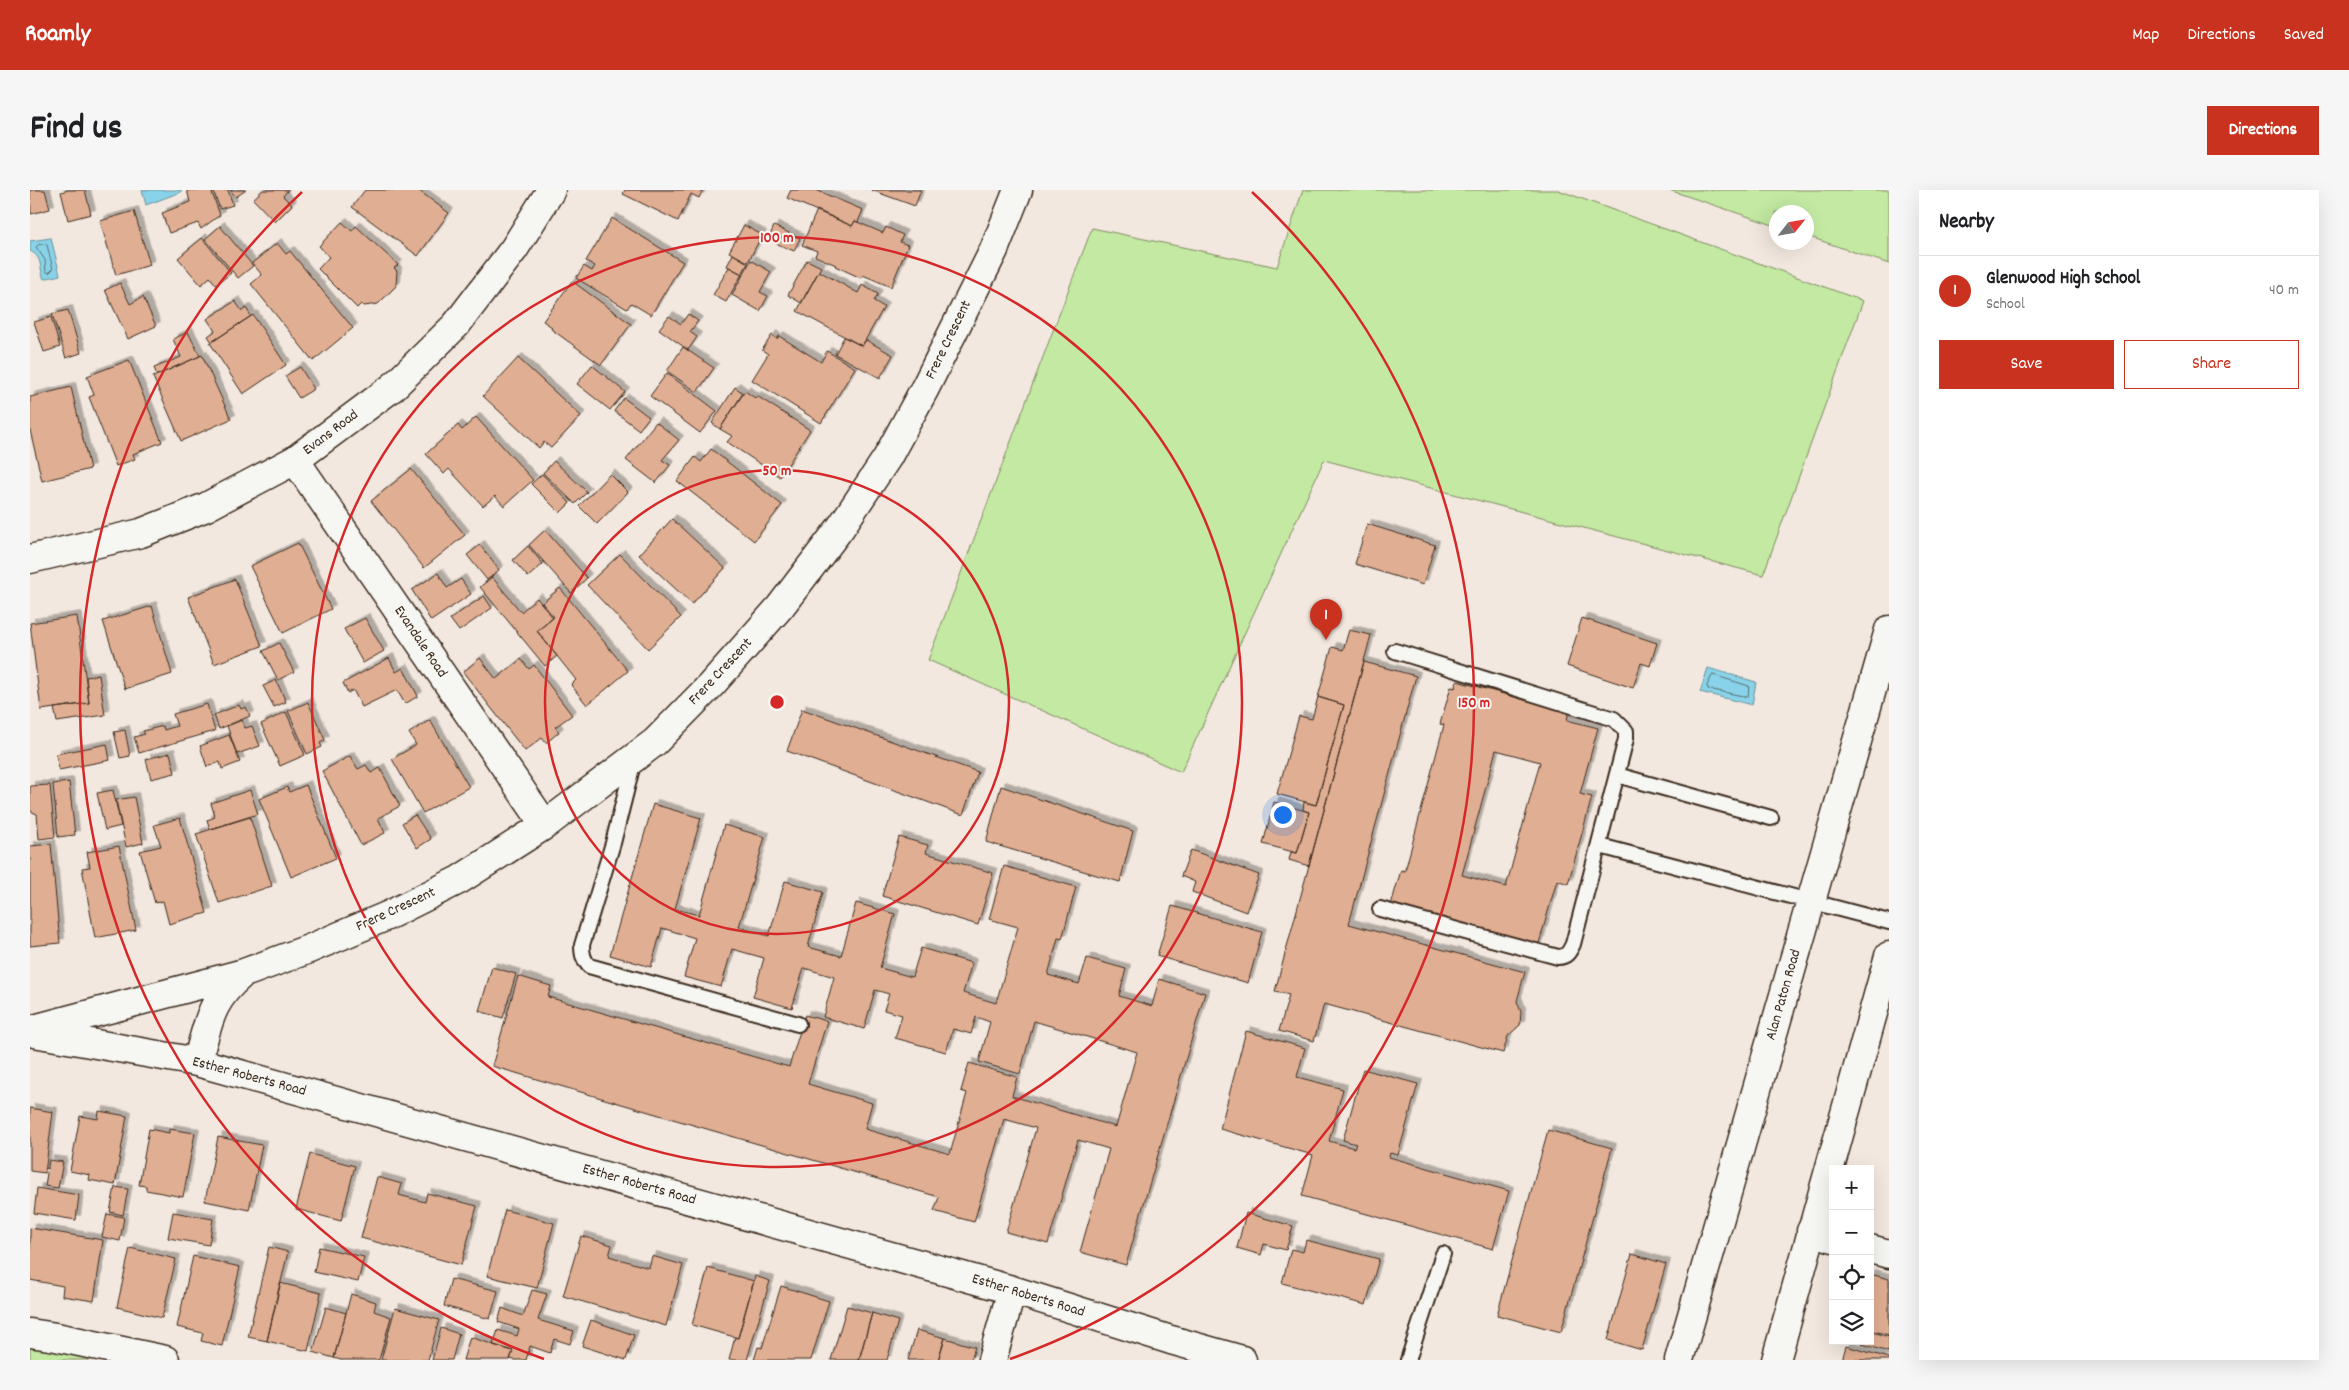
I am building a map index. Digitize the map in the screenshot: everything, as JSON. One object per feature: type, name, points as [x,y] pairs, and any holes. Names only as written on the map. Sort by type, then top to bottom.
[{"type":"street","name":"Evans Road","points":[[30,559],[141,533],[206,507],[295,460],[393,387],[456,324],[514,249],[550,190]]},
{"type":"street","name":"Frere Crescent","points":[[30,1031],[244,973],[309,949],[387,916],[459,880],[545,825],[655,742],[711,686],[780,607],[841,527],[887,458],[926,388],[994,250],[1018,190]]},
{"type":"street","name":"Evandale Road","points":[[295,460],[545,825]]},
{"type":"street","name":"Alan Paton Road","points":[[1679,1360],[1889,630]]},
{"type":"street","points":[[1776,1360],[1822,1235],[1889,956]]},
{"type":"street","name":"Frere Crescent","points":[[197,1062],[217,1000],[227,987],[244,973]]},
{"type":"street","name":"Esther Roberts Road","points":[[30,1031],[197,1062],[1012,1290],[1171,1340],[1242,1360]]},
{"type":"street","points":[[1874,1250],[1889,1254]]},
{"type":"street","points":[[992,1360],[1012,1290]]},
{"type":"street","points":[[30,1333],[165,1360]]},
{"type":"lane","points":[[1380,909],[1558,957],[1564,957],[1569,953],[1573,944],[1600,846],[1626,739],[1626,731],[1614,719],[1394,651]]},
{"type":"lane","points":[[635,757],[613,843],[582,945],[582,956],[585,962],[589,966],[798,1024]]},
{"type":"lane","points":[[1617,775],[1771,818]]},
{"type":"lane","points":[[1600,846],[1889,922]]},
{"type":"lane","points":[[1408,1360],[1443,1254]]},
{"type":"green space","points":[[1303,190],[1558,190],[1863,301],[1763,575],[1324,460],[1181,772],[928,660],[1092,228],[1277,267]]},
{"type":"green space","points":[[1669,190],[1889,190],[1889,264],[1814,238],[1814,205],[1769,205],[1769,224]]},
{"type":"green space","points":[[30,1342],[118,1360],[30,1360]]},
{"type":"water","points":[[142,190],[181,190],[181,192],[146,205]]},
{"type":"water","points":[[51,238],[60,275],[44,279],[37,256],[30,251],[30,241]]},
{"type":"water","points":[[1708,668],[1756,682],[1752,705],[1700,692]]},
{"type":"building","points":[[30,190],[45,190],[50,209],[31,214]]},
{"type":"building","points":[[85,190],[91,214],[68,220],[61,192]]},
{"type":"building","points":[[187,190],[211,190],[220,215],[201,229],[198,223],[169,233],[162,213],[190,202]]},
{"type":"building","points":[[213,190],[228,190],[233,205],[220,209]]},
{"type":"building","points":[[230,190],[246,190],[236,197]]},
{"type":"building","points":[[263,190],[288,190],[283,196],[292,205],[275,222],[253,199]]},
{"type":"building","points":[[365,190],[418,190],[449,213],[418,256],[352,207]]},
{"type":"building","points":[[625,190],[703,190],[699,198],[691,194],[678,221],[623,194]]},
{"type":"building","points":[[791,190],[816,190],[863,210],[858,222],[855,221],[852,226],[787,198]]},
{"type":"building","points":[[871,190],[921,190],[915,206]]},
{"type":"building","points":[[817,210],[852,226],[855,221],[883,233],[886,227],[903,235],[900,242],[908,245],[891,287],[863,275],[861,278],[835,266],[815,256],[817,251],[802,245]]},
{"type":"building","points":[[134,211],[150,265],[116,275],[100,221]]},
{"type":"building","points":[[612,218],[683,262],[651,315],[631,303],[627,309],[576,278],[584,266],[592,271],[595,266],[586,261]]},
{"type":"building","points":[[342,222],[352,231],[356,226],[398,265],[394,268],[397,271],[396,286],[378,304],[364,306],[361,304],[357,308],[318,269],[329,257],[319,246]]},
{"type":"building","points":[[744,225],[762,235],[748,262],[729,252]]},
{"type":"building","points":[[220,226],[253,266],[238,278],[205,239]]},
{"type":"building","points":[[774,226],[800,238],[794,251],[768,240]]},
{"type":"building","points":[[202,238],[231,273],[216,285],[210,277],[201,285],[178,258]]},
{"type":"building","points":[[277,243],[286,254],[290,251],[353,328],[313,361],[251,284],[262,275],[252,263]]},
{"type":"building","points":[[733,254],[748,263],[742,274],[727,266]]},
{"type":"building","points":[[751,260],[771,272],[760,292],[768,296],[760,311],[732,295]]},
{"type":"building","points":[[807,260],[821,267],[801,303],[788,295]]},
{"type":"building","points":[[729,267],[742,274],[726,302],[713,295]]},
{"type":"building","points":[[819,271],[858,293],[862,285],[878,294],[874,301],[884,307],[862,346],[797,311]]},
{"type":"building","points":[[572,281],[631,324],[601,365],[551,329],[552,327],[543,321]]},
{"type":"building","points":[[120,283],[130,304],[143,297],[156,326],[128,339],[105,290]]},
{"type":"building","points":[[235,301],[242,311],[246,308],[251,316],[212,342],[208,336],[215,331],[207,319]]},
{"type":"building","points":[[68,310],[81,353],[66,358],[52,314]]},
{"type":"building","points":[[688,314],[698,321],[690,332],[697,337],[688,350],[659,329],[669,316],[681,324]]},
{"type":"building","points":[[253,315],[286,365],[243,394],[210,343]]},
{"type":"building","points":[[51,317],[60,347],[44,352],[34,322]]},
{"type":"building","points":[[188,332],[200,356],[157,375],[154,368],[181,357],[173,339]]},
{"type":"building","points":[[772,335],[777,339],[779,336],[821,362],[827,351],[855,368],[821,423],[752,380],[768,354],[762,350]]},
{"type":"building","points":[[844,337],[862,346],[866,340],[893,355],[880,378],[835,354]]},
{"type":"building","points":[[683,347],[714,368],[697,392],[667,371]]},
{"type":"building","points":[[202,355],[231,419],[181,441],[153,377]]},
{"type":"building","points":[[518,358],[581,416],[551,448],[544,442],[539,448],[483,396]]},
{"type":"building","points":[[129,360],[162,442],[133,454],[135,459],[116,466],[89,397],[94,395],[87,376]]},
{"type":"building","points":[[592,365],[625,392],[610,410],[577,384]]},
{"type":"building","points":[[300,367],[314,389],[299,398],[285,376]]},
{"type":"building","points":[[667,373],[717,411],[700,433],[650,396]]},
{"type":"building","points":[[71,387],[90,469],[42,481],[30,430],[30,397]]},
{"type":"building","points":[[735,387],[743,393],[720,429],[712,423]]},
{"type":"building","points":[[745,391],[755,398],[757,396],[810,430],[780,477],[727,442],[732,436],[720,429]]},
{"type":"building","points":[[624,398],[649,417],[639,430],[614,411]]},
{"type":"building","points":[[476,417],[533,480],[504,506],[495,496],[483,506],[449,469],[444,474],[426,454],[458,425],[462,430]]},
{"type":"building","points":[[656,422],[679,440],[662,460],[670,465],[656,483],[626,460]]},
{"type":"building","points":[[711,449],[782,505],[754,541],[677,481],[695,457],[701,462]]},
{"type":"building","points":[[554,461],[587,492],[575,504],[543,473]]},
{"type":"building","points":[[411,469],[465,535],[424,568],[371,501]]},
{"type":"building","points":[[542,474],[570,503],[560,513],[531,484]]},
{"type":"building","points":[[610,474],[628,492],[597,524],[579,506]]},
{"type":"building","points":[[672,519],[725,568],[692,604],[639,555]]},
{"type":"building","points":[[1367,524],[1435,545],[1423,585],[1355,564]]},
{"type":"building","points":[[545,530],[587,578],[571,593],[529,545]]},
{"type":"building","points":[[298,543],[331,609],[283,633],[250,566]]},
{"type":"building","points":[[480,545],[499,570],[487,580],[467,555]]},
{"type":"building","points":[[528,546],[543,564],[528,577],[513,560]]},
{"type":"building","points":[[620,554],[681,617],[648,649],[587,585]]},
{"type":"building","points":[[438,573],[447,588],[461,579],[471,594],[431,621],[412,590]]},
{"type":"building","points":[[492,577],[521,612],[537,598],[553,618],[537,631],[557,656],[545,666],[480,587]]},
{"type":"building","points":[[235,579],[262,646],[214,664],[188,597]]},
{"type":"building","points":[[560,588],[628,671],[587,705],[571,685],[576,680],[537,631],[554,617],[542,603]]},
{"type":"building","points":[[484,596],[492,608],[459,631],[450,619]]},
{"type":"building","points":[[152,606],[172,674],[125,689],[103,621]]},
{"type":"building","points":[[77,616],[89,703],[41,710],[30,623]]},
{"type":"building","points":[[365,618],[384,651],[363,663],[344,629]]},
{"type":"building","points":[[1582,618],[1657,643],[1650,666],[1641,663],[1633,688],[1567,666]]},
{"type":"building","points":[[1349,630],[1371,635],[1309,866],[1289,860],[1291,852],[1297,853],[1309,812],[1303,810],[1304,802],[1316,805],[1344,705],[1318,697],[1332,647],[1343,650]]},
{"type":"building","points":[[279,643],[294,672],[278,680],[263,651]]},
{"type":"building","points":[[389,658],[396,672],[403,668],[418,696],[405,704],[397,690],[362,707],[353,690],[348,693],[343,683]]},
{"type":"building","points":[[480,658],[496,679],[521,659],[529,669],[534,665],[572,715],[555,727],[559,732],[546,743],[542,738],[525,751],[463,672]]},
{"type":"building","points":[[1364,662],[1416,676],[1349,924],[1525,972],[1517,1001],[1521,1012],[1520,1025],[1508,1036],[1503,1053],[1324,1004],[1314,1041],[1279,1031],[1289,995],[1275,991]]},
{"type":"building","points":[[99,675],[105,715],[57,722],[54,708],[89,703],[86,677]]},
{"type":"building","points":[[276,680],[286,702],[274,707],[263,686]]},
{"type":"building","points":[[1457,681],[1569,712],[1567,720],[1598,728],[1580,794],[1592,797],[1568,884],[1557,880],[1538,947],[1391,905],[1401,870],[1405,871],[1444,725],[1440,724],[1451,687],[1455,688]],"holes":[[[1496,750],[1540,762],[1506,887],[1462,875]]]},
{"type":"building","points":[[1318,697],[1344,705],[1316,805],[1277,794],[1299,716],[1312,719]]},
{"type":"building","points":[[308,702],[325,740],[320,743],[322,747],[307,754],[288,711]]},
{"type":"building","points":[[207,704],[215,731],[139,753],[134,737],[145,734],[143,731],[163,726],[164,730],[177,726],[173,714]]},
{"type":"building","points":[[239,705],[241,709],[246,707],[250,716],[219,729],[214,715]]},
{"type":"building","points":[[802,709],[978,772],[963,815],[787,751]]},
{"type":"building","points":[[286,712],[305,755],[280,766],[261,724]]},
{"type":"building","points":[[242,720],[245,728],[252,726],[260,746],[237,754],[227,726]]},
{"type":"building","points":[[430,720],[469,787],[423,813],[392,759],[416,745],[409,733]]},
{"type":"building","points":[[125,730],[130,756],[120,758],[114,732]]},
{"type":"building","points":[[229,735],[240,762],[222,769],[220,762],[207,767],[200,746]]},
{"type":"building","points":[[107,744],[110,760],[59,770],[56,754]]},
{"type":"building","points":[[170,753],[175,773],[151,779],[146,759]]},
{"type":"building","points":[[350,756],[358,769],[366,765],[371,773],[380,768],[400,806],[378,818],[385,833],[361,845],[322,771]]},
{"type":"building","points":[[69,782],[75,835],[58,837],[53,784]]},
{"type":"building","points":[[50,785],[55,837],[39,839],[37,814],[30,811],[30,786]]},
{"type":"building","points":[[306,785],[336,858],[291,877],[259,799],[287,787],[289,792]]},
{"type":"building","points":[[1001,786],[1133,831],[1120,882],[986,842]]},
{"type":"building","points":[[113,790],[121,826],[105,830],[97,793]]},
{"type":"building","points":[[250,790],[258,814],[210,829],[207,820],[215,817],[211,803]]},
{"type":"building","points":[[134,797],[143,843],[126,847],[116,800]]},
{"type":"building","points":[[1274,802],[1309,812],[1297,853],[1263,844]]},
{"type":"building","points":[[653,804],[701,818],[675,909],[699,915],[724,825],[765,837],[739,927],[769,936],[785,881],[823,892],[808,947],[841,956],[856,903],[895,914],[880,968],[912,977],[921,948],[972,963],[963,993],[996,1003],[1018,927],[989,919],[1004,866],[1076,887],[1062,939],[1058,938],[1048,975],[1079,984],[1087,958],[1126,969],[1119,996],[1152,1006],[1159,979],[1205,993],[1126,1265],[1080,1252],[1109,1149],[1078,1140],[1048,1244],[1006,1232],[1036,1128],[1004,1119],[974,1222],[934,1211],[939,1197],[492,1066],[518,976],[551,986],[548,997],[789,1067],[805,1015],[827,1021],[808,1084],[872,1103],[865,1129],[950,1154],[967,1093],[961,1091],[969,1063],[1017,1077],[1012,1096],[1116,1127],[1137,1052],[1034,1021],[1020,1074],[979,1062],[990,1022],[976,1017],[971,1034],[953,1029],[946,1052],[895,1038],[902,1015],[884,1010],[889,994],[875,990],[864,1029],[823,1017],[834,977],[804,968],[792,1008],[753,997],[764,958],[732,949],[721,987],[684,977],[695,938],[662,928],[651,967],[610,955]]},
{"type":"building","points":[[415,815],[431,839],[417,848],[402,823]]},
{"type":"building","points":[[250,817],[272,886],[219,903],[196,834]]},
{"type":"building","points":[[180,818],[207,913],[169,924],[163,901],[155,903],[140,851],[161,846],[154,825]]},
{"type":"building","points":[[899,837],[928,845],[926,853],[993,873],[978,925],[882,896]]},
{"type":"building","points":[[51,844],[60,943],[30,946],[30,846]]},
{"type":"building","points":[[119,846],[136,930],[95,938],[82,868],[90,867],[87,852]]},
{"type":"building","points":[[1191,850],[1259,875],[1246,912],[1192,892],[1195,882],[1181,876]]},
{"type":"building","points":[[1172,906],[1262,932],[1248,983],[1157,956]]},
{"type":"building","points":[[492,967],[516,974],[503,1018],[479,1011]]},
{"type":"building","points":[[1246,1031],[1305,1048],[1297,1077],[1343,1089],[1329,1141],[1354,1148],[1356,1144],[1343,1140],[1363,1069],[1418,1084],[1398,1155],[1390,1153],[1389,1157],[1509,1191],[1493,1249],[1302,1196],[1313,1155],[1220,1129]]},
{"type":"building","points":[[30,1108],[53,1112],[45,1173],[30,1171]]},
{"type":"building","points":[[99,1111],[127,1116],[115,1185],[89,1180],[90,1175],[70,1171],[80,1116],[98,1119]]},
{"type":"building","points":[[149,1129],[169,1133],[169,1129],[195,1133],[183,1197],[146,1190],[146,1186],[139,1185]]},
{"type":"building","points":[[1548,1130],[1612,1148],[1561,1332],[1497,1315]]},
{"type":"building","points":[[218,1137],[262,1145],[249,1210],[205,1201]]},
{"type":"building","points":[[310,1154],[355,1166],[341,1221],[296,1209]]},
{"type":"building","points":[[49,1160],[63,1162],[58,1188],[45,1186]]},
{"type":"building","points":[[377,1177],[402,1184],[399,1195],[425,1202],[427,1193],[477,1206],[461,1265],[361,1238]]},
{"type":"building","points":[[115,1187],[128,1189],[123,1215],[110,1212]]},
{"type":"building","points":[[37,1188],[79,1195],[76,1220],[34,1213]]},
{"type":"building","points":[[505,1210],[554,1223],[537,1288],[487,1276]]},
{"type":"building","points":[[173,1212],[213,1219],[209,1245],[168,1238]]},
{"type":"building","points":[[1246,1213],[1293,1226],[1286,1250],[1264,1244],[1261,1255],[1237,1248]]},
{"type":"building","points":[[107,1214],[124,1217],[120,1241],[102,1237]]},
{"type":"building","points":[[30,1228],[103,1240],[94,1301],[62,1296],[63,1286],[30,1280]]},
{"type":"building","points":[[581,1236],[612,1245],[609,1256],[649,1268],[652,1256],[683,1265],[666,1326],[563,1296]]},
{"type":"building","points":[[1306,1240],[1379,1259],[1366,1305],[1282,1283],[1291,1249],[1303,1252]]},
{"type":"building","points":[[269,1247],[288,1252],[267,1341],[248,1337]]},
{"type":"building","points":[[319,1247],[364,1257],[358,1282],[314,1272]]},
{"type":"building","points":[[130,1248],[176,1259],[162,1318],[117,1307]]},
{"type":"building","points":[[1632,1254],[1666,1264],[1642,1350],[1608,1340]]},
{"type":"building","points":[[193,1256],[240,1267],[222,1346],[201,1341],[203,1333],[177,1327]]},
{"type":"building","points":[[708,1268],[754,1281],[738,1338],[692,1325]]},
{"type":"building","points":[[1874,1275],[1889,1279],[1889,1335],[1874,1331]]},
{"type":"building","points":[[755,1276],[770,1281],[747,1360],[729,1360],[735,1337],[738,1338]]},
{"type":"building","points":[[451,1279],[498,1291],[490,1319],[444,1306]]},
{"type":"building","points":[[280,1283],[321,1293],[308,1351],[267,1341]]},
{"type":"building","points":[[781,1286],[829,1301],[811,1360],[754,1360],[758,1347],[762,1348]]},
{"type":"building","points":[[532,1290],[547,1294],[538,1320],[574,1331],[570,1344],[554,1339],[550,1353],[530,1346],[526,1360],[510,1359],[513,1351],[493,1345],[498,1330],[517,1336],[519,1329],[498,1322],[502,1308],[523,1316]]},
{"type":"building","points":[[351,1294],[376,1302],[374,1311],[391,1317],[379,1360],[341,1360],[334,1358]]},
{"type":"building","points":[[847,1306],[872,1313],[859,1360],[831,1360]]},
{"type":"building","points":[[326,1307],[346,1313],[334,1358],[313,1352]]},
{"type":"building","points":[[395,1308],[439,1320],[428,1360],[381,1360]]},
{"type":"building","points":[[872,1313],[898,1321],[887,1360],[859,1360]]},
{"type":"building","points":[[591,1320],[634,1335],[626,1360],[582,1346]]},
{"type":"building","points":[[441,1328],[459,1334],[452,1360],[432,1360]]},
{"type":"building","points":[[917,1330],[945,1338],[938,1360],[908,1360]]},
{"type":"building","points":[[1874,1332],[1889,1337],[1889,1352],[1865,1345],[1874,1345]]},
{"type":"building","points":[[470,1337],[513,1351],[510,1360],[463,1360]]},
{"type":"building","points":[[945,1338],[975,1347],[971,1360],[938,1360]]},
{"type":"building","points":[[1846,1346],[1889,1358],[1889,1360],[1842,1360]]},
{"type":"place","name":"Glenwood High School","points":[[1326,640]]}]
